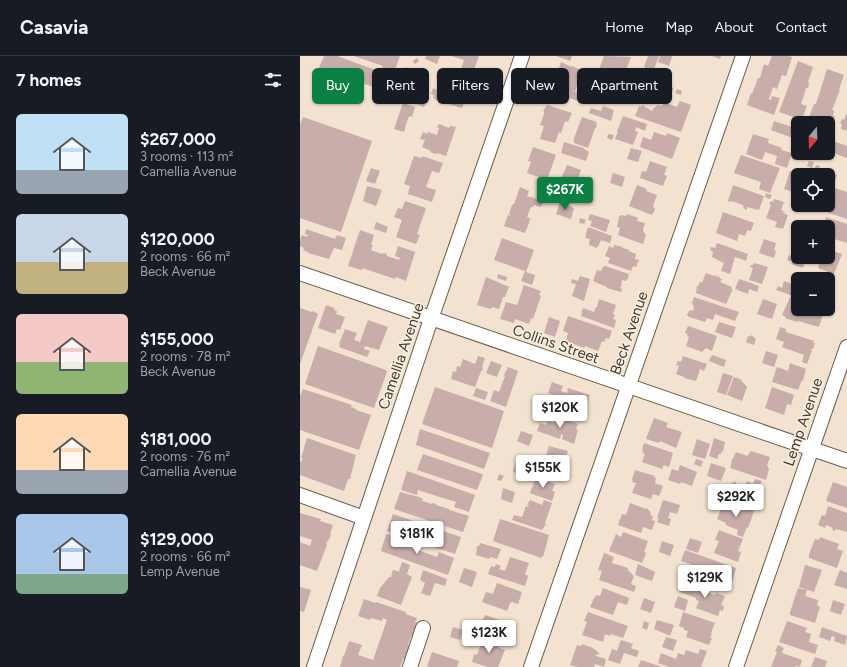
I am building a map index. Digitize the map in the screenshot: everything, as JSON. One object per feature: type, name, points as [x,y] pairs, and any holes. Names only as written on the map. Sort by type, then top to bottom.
[{"type":"street","name":"Camellia Avenue","points":[[314,667],[431,319],[522,56]]},
{"type":"street","name":"Beck Avenue","points":[[531,667],[743,56]]},
{"type":"street","name":"Collins Street","points":[[300,273],[847,461]]},
{"type":"street","name":"Lemp Avenue","points":[[736,667],[847,347]]},
{"type":"street","points":[[300,495],[364,518]]},
{"type":"street","points":[[410,667],[423,628]]},
{"type":"building","points":[[324,56],[337,56],[372,69],[372,86],[364,84],[364,68],[319,68]]},
{"type":"building","points":[[354,56],[400,56],[396,68],[382,68],[383,66]]},
{"type":"building","points":[[426,56],[440,56],[437,64],[425,59]]},
{"type":"building","points":[[451,56],[479,56],[475,68],[461,68],[464,60]]},
{"type":"building","points":[[556,56],[572,56],[570,61]]},
{"type":"building","points":[[604,56],[631,57],[627,68],[600,68]]},
{"type":"building","points":[[648,56],[659,56],[654,68],[644,67]]},
{"type":"building","points":[[660,56],[672,56],[669,66],[658,62]]},
{"type":"building","points":[[712,56],[721,56],[720,59]]},
{"type":"building","points":[[772,56],[792,57],[786,76],[782,75],[777,89],[773,87],[769,99],[771,100],[772,96],[780,98],[774,115],[747,105],[758,78],[760,78],[764,64],[768,66]]},
{"type":"building","points":[[417,58],[419,61],[415,64],[413,61]]},
{"type":"building","points":[[798,61],[813,67],[808,82],[808,88],[806,88],[801,104],[807,106],[803,116],[791,116],[779,112]]},
{"type":"building","points":[[561,62],[577,68],[577,86],[575,92],[577,93],[577,101],[569,98],[569,68],[559,68]]},
{"type":"building","points":[[827,69],[844,75],[832,110],[834,110],[833,116],[810,116],[814,104],[816,104]]},
{"type":"building","points":[[433,88],[437,90],[437,100],[433,98],[434,95],[431,94]]},
{"type":"building","points":[[677,89],[682,91],[681,95],[675,93]]},
{"type":"building","points":[[680,101],[691,105],[681,132],[635,116],[639,106],[641,107],[642,105],[652,111],[658,105],[662,106],[663,104],[669,104],[677,107]]},
{"type":"building","points":[[403,104],[415,107],[412,117],[410,116],[408,118],[404,132],[394,129]]},
{"type":"building","points":[[417,104],[425,104],[424,107]]},
{"type":"building","points":[[449,104],[464,104],[462,108]]},
{"type":"building","points":[[547,105],[572,113],[568,122],[565,121],[561,133],[559,132],[555,143],[540,139],[544,126],[540,125],[544,114],[543,111]]},
{"type":"building","points":[[603,106],[614,110],[611,121],[589,113],[591,108],[601,111]]},
{"type":"building","points":[[846,114],[847,131],[841,129],[842,124],[840,123],[842,119],[844,120]]},
{"type":"building","points":[[623,116],[647,124],[645,131],[636,127],[635,131],[638,132],[633,145],[615,139]]},
{"type":"building","points":[[303,117],[372,141],[341,232],[300,218],[300,125]]},
{"type":"building","points":[[582,117],[597,122],[588,148],[574,143],[574,138]]},
{"type":"building","points":[[774,121],[791,127],[791,137],[771,130]]},
{"type":"building","points":[[439,124],[449,128],[450,126],[456,127],[446,156],[430,152],[431,151],[422,147],[425,140],[420,139],[423,132],[437,135],[439,128],[437,127]]},
{"type":"building","points":[[654,132],[666,136],[667,133],[680,138],[672,159],[640,147],[643,137],[651,140]]},
{"type":"building","points":[[608,134],[614,135],[612,140],[607,138]]},
{"type":"building","points":[[753,134],[769,139],[768,143],[782,148],[781,150],[791,153],[791,156],[787,168],[775,164],[777,156],[765,152],[762,160],[746,154]]},
{"type":"building","points":[[564,142],[583,148],[589,152],[586,161],[561,153]]},
{"type":"building","points":[[835,142],[847,146],[847,158],[835,154]]},
{"type":"building","points":[[533,147],[556,155],[547,180],[527,173],[531,162],[528,161]]},
{"type":"building","points":[[631,148],[642,151],[638,162],[627,159]]},
{"type":"building","points":[[741,155],[780,168],[770,193],[759,189],[761,182],[734,173]]},
{"type":"building","points":[[414,156],[422,158],[422,156],[443,163],[439,173],[432,171],[426,187],[436,190],[432,202],[408,194],[410,186],[404,184]]},
{"type":"building","points":[[650,161],[667,167],[664,175],[667,176],[663,186],[640,178],[642,171],[646,172]]},
{"type":"building","points":[[809,161],[814,162],[812,168],[807,166]]},
{"type":"building","points":[[567,165],[581,170],[576,184],[561,179]]},
{"type":"building","points":[[816,165],[820,166],[819,168],[815,168]]},
{"type":"building","points":[[371,168],[380,171],[375,184],[366,181]]},
{"type":"building","points":[[790,171],[791,191],[784,189]]},
{"type":"building","points":[[613,173],[625,177],[622,187],[610,183]]},
{"type":"building","points":[[545,184],[565,190],[561,201],[541,194]]},
{"type":"building","points":[[637,185],[647,189],[646,191],[657,195],[653,206],[655,209],[652,215],[629,206]]},
{"type":"building","points":[[733,185],[764,196],[759,210],[747,207],[747,210],[743,208],[744,206],[738,203],[728,201]]},
{"type":"building","points":[[367,186],[382,190],[376,206],[363,201]]},
{"type":"building","points":[[520,187],[529,191],[527,196],[543,201],[541,207],[534,205],[531,207],[527,217],[530,218],[529,223],[525,233],[504,226],[508,215],[510,216],[509,214],[512,205],[514,204]]},
{"type":"building","points":[[835,188],[847,192],[847,219],[827,212],[835,212]]},
{"type":"building","points":[[766,193],[772,195],[770,199],[765,197]]},
{"type":"building","points":[[774,199],[784,202],[781,210],[784,211],[783,213],[788,215],[783,229],[775,227],[777,222],[766,218],[771,205],[769,204],[771,201],[773,202]]},
{"type":"building","points":[[405,201],[426,208],[417,234],[420,235],[416,244],[396,237],[402,220],[394,217],[398,208],[402,209]]},
{"type":"building","points":[[560,202],[574,208],[571,219],[556,214]]},
{"type":"building","points":[[723,212],[754,223],[751,231],[747,230],[745,236],[739,234],[737,241],[716,233]]},
{"type":"building","points":[[590,214],[610,220],[606,232],[590,226],[592,221],[588,220]]},
{"type":"building","points":[[627,214],[638,218],[637,221],[645,223],[643,230],[646,234],[643,244],[618,235],[620,228],[617,227],[619,217],[621,215],[626,216]]},
{"type":"building","points":[[826,217],[835,220],[825,220]]},
{"type":"building","points":[[580,218],[586,220],[584,224],[579,223]]},
{"type":"building","points":[[835,220],[847,224],[847,243],[835,239]]},
{"type":"building","points":[[376,222],[388,227],[386,233],[374,229]]},
{"type":"building","points":[[588,227],[612,236],[610,243],[601,240],[597,248],[589,245],[590,239],[585,238]]},
{"type":"building","points":[[306,229],[335,239],[337,235],[346,238],[342,250],[334,248],[329,259],[308,253],[300,246],[302,235],[307,237],[308,235],[305,234]]},
{"type":"building","points":[[360,230],[374,235],[371,250],[382,254],[387,254],[387,256],[399,260],[400,258],[395,256],[398,246],[415,252],[406,281],[362,268],[362,270],[348,266]]},
{"type":"building","points":[[502,238],[534,250],[526,272],[535,275],[532,285],[521,281],[525,271],[494,260]]},
{"type":"building","points":[[764,239],[776,243],[774,258],[759,253]]},
{"type":"building","points":[[717,243],[748,254],[746,261],[735,257],[730,274],[721,271],[724,263],[712,257],[713,252],[710,250],[711,247],[715,248]]},
{"type":"building","points":[[614,245],[623,247],[622,248],[630,250],[629,251],[636,254],[635,259],[639,260],[636,267],[633,266],[631,271],[608,263],[610,258],[605,256],[609,246],[613,248]]},
{"type":"building","points":[[835,252],[842,254],[835,272],[829,272],[818,268],[819,264],[835,264]]},
{"type":"building","points":[[789,255],[791,256],[791,262],[787,260]]},
{"type":"building","points":[[754,263],[768,267],[762,284],[749,280],[753,268],[750,267]]},
{"type":"building","points":[[791,264],[804,264],[803,268]]},
{"type":"building","points":[[605,266],[629,274],[626,281],[622,280],[620,288],[622,289],[621,292],[607,288],[593,281],[597,270],[601,271]]},
{"type":"building","points":[[706,273],[720,277],[719,278],[722,279],[720,282],[732,287],[731,289],[733,289],[726,304],[696,293],[697,286],[700,282],[702,283]]},
{"type":"building","points":[[498,274],[507,277],[506,281],[497,278]]},
{"type":"building","points":[[580,276],[590,279],[584,301],[572,296],[576,284],[571,283],[572,279],[578,281]]},
{"type":"building","points":[[486,277],[509,287],[505,297],[503,297],[499,309],[492,307],[491,309],[477,305]]},
{"type":"building","points":[[739,279],[759,286],[757,292],[749,289],[748,294],[735,289]]},
{"type":"building","points":[[784,281],[791,284],[791,295],[776,290],[778,286],[782,288]]},
{"type":"building","points":[[524,285],[541,291],[539,295],[541,296],[533,319],[531,318],[529,324],[515,319],[514,323],[500,319],[506,302],[517,305]]},
{"type":"building","points":[[694,297],[739,312],[735,321],[715,314],[713,320],[707,318],[705,322],[689,317],[687,315],[689,311],[693,311],[694,308],[692,303]]},
{"type":"building","points":[[790,297],[791,316],[822,316],[819,327],[797,322],[785,318],[786,317],[782,315]]},
{"type":"building","points":[[599,299],[616,305],[613,314],[615,315],[613,319],[616,320],[614,328],[581,316],[583,308],[594,312]]},
{"type":"building","points":[[763,299],[777,304],[772,319],[757,314]]},
{"type":"building","points":[[326,305],[334,308],[334,310],[337,311],[336,314],[345,317],[340,330],[337,329],[335,334],[318,328]]},
{"type":"building","points":[[300,308],[313,311],[318,314],[300,364]]},
{"type":"building","points":[[568,316],[612,331],[609,339],[606,338],[604,342],[602,341],[598,351],[585,346],[584,348],[566,341],[568,333],[563,331]]},
{"type":"building","points":[[549,317],[560,321],[555,337],[544,333]]},
{"type":"building","points":[[368,320],[388,327],[379,350],[365,346],[364,349],[370,351],[367,357],[339,347],[345,329],[357,333],[354,340],[360,342]]},
{"type":"building","points":[[719,322],[736,327],[732,338],[715,332]]},
{"type":"building","points":[[688,326],[717,336],[712,351],[706,348],[702,352],[686,346],[689,337],[687,336],[688,334],[685,333]]},
{"type":"building","points":[[780,327],[786,329],[786,332],[814,341],[813,343],[815,343],[813,349],[811,349],[812,350],[807,364],[802,362],[804,355],[782,347],[784,342],[776,339]]},
{"type":"building","points":[[751,335],[756,339],[754,345],[746,342],[748,336],[750,337]]},
{"type":"building","points":[[318,346],[386,370],[387,372],[374,408],[305,384]]},
{"type":"building","points":[[766,351],[778,355],[774,367],[762,363]]},
{"type":"building","points":[[712,355],[726,360],[724,367],[709,361]]},
{"type":"building","points":[[478,356],[485,358],[482,371],[475,387],[451,379],[453,371],[456,372],[457,366],[460,367],[463,359],[475,364]]},
{"type":"building","points":[[683,356],[707,364],[704,371],[700,369],[696,381],[676,374],[679,366],[676,365],[678,361],[681,362]]},
{"type":"building","points":[[491,361],[502,365],[497,377],[486,373]]},
{"type":"building","points":[[790,363],[806,369],[803,381],[802,380],[798,390],[772,382],[777,367],[788,371]]},
{"type":"building","points":[[508,367],[518,371],[506,407],[490,401],[494,390],[499,392]]},
{"type":"building","points":[[723,373],[733,376],[726,395],[717,392]]},
{"type":"building","points":[[734,377],[740,379],[747,387],[742,401],[727,395]]},
{"type":"building","points":[[552,382],[563,386],[561,391],[567,393],[568,388],[590,395],[582,418],[552,407],[556,396],[548,393]]},
{"type":"building","points":[[435,387],[504,411],[492,448],[422,424]]},
{"type":"building","points":[[772,387],[794,395],[791,405],[787,404],[784,415],[765,408]]},
{"type":"building","points":[[476,388],[488,392],[485,400],[473,396]]},
{"type":"building","points":[[303,389],[352,405],[351,407],[356,410],[371,415],[359,450],[300,430],[300,396]]},
{"type":"building","points":[[536,403],[547,407],[543,418],[532,414]]},
{"type":"building","points":[[556,416],[578,424],[574,444],[562,439],[563,435],[561,434],[560,439],[537,431],[540,423],[546,425],[548,421],[554,423]]},
{"type":"building","points":[[654,418],[668,423],[666,427],[682,432],[676,448],[660,441],[659,443],[646,439]]},
{"type":"building","points":[[420,429],[490,453],[484,469],[416,445]]},
{"type":"building","points":[[521,431],[533,435],[529,446],[517,441]]},
{"type":"building","points":[[307,438],[356,455],[350,479],[348,479],[344,491],[300,475],[300,462],[303,458],[301,458]]},
{"type":"building","points":[[714,438],[725,442],[723,452],[722,451],[721,454],[719,454],[717,459],[709,456]]},
{"type":"building","points":[[697,439],[710,444],[705,459],[692,455]]},
{"type":"building","points":[[644,443],[673,453],[669,467],[664,465],[662,469],[642,462],[645,454],[642,450]]},
{"type":"building","points":[[549,446],[568,451],[561,473],[540,466],[543,458],[545,459]]},
{"type":"building","points":[[751,451],[770,457],[767,465],[769,469],[766,480],[730,468],[736,452],[747,456]]},
{"type":"building","points":[[423,454],[482,474],[483,475],[477,490],[417,470]]},
{"type":"building","points":[[696,459],[703,461],[701,467],[694,464]]},
{"type":"building","points":[[516,461],[526,465],[523,475],[513,472]]},
{"type":"building","points":[[711,463],[726,468],[721,481],[707,476]]},
{"type":"building","points":[[680,465],[697,472],[692,486],[681,482],[680,484],[668,480],[672,469],[678,471]]},
{"type":"building","points":[[635,470],[655,476],[655,483],[663,486],[659,496],[653,494],[651,499],[632,493],[636,483],[632,482]]},
{"type":"building","points":[[407,471],[475,495],[469,512],[454,507],[456,502],[418,490],[417,495],[401,490]]},
{"type":"building","points":[[499,474],[504,476],[501,481],[497,480]]},
{"type":"building","points":[[536,477],[555,484],[552,491],[555,492],[552,501],[530,493]]},
{"type":"building","points":[[755,479],[762,481],[756,498],[759,499],[756,506],[728,496],[733,482],[736,482],[736,485],[744,488],[747,481],[753,484]]},
{"type":"building","points":[[833,482],[847,487],[847,508],[826,501]]},
{"type":"building","points":[[503,488],[515,492],[512,503],[501,499]]},
{"type":"building","points":[[400,492],[419,497],[423,499],[422,501],[433,503],[469,516],[463,532],[394,509]]},
{"type":"building","points":[[530,500],[542,505],[544,500],[552,503],[545,523],[546,524],[542,530],[512,520],[514,515],[522,517],[526,506],[528,507],[529,505],[527,505]]},
{"type":"building","points":[[663,500],[680,505],[677,514],[670,512],[668,518],[671,519],[669,526],[657,522]]},
{"type":"building","points":[[630,503],[646,509],[647,508],[653,517],[652,520],[655,521],[652,530],[643,527],[641,533],[618,525],[622,514],[626,515]]},
{"type":"building","points":[[726,504],[733,506],[734,504],[754,511],[743,537],[737,535],[738,530],[717,519],[721,509],[724,510]]},
{"type":"building","points":[[828,506],[847,513],[847,532],[836,529],[835,531],[832,530],[833,528],[826,525],[825,528],[818,525],[822,515],[825,516]]},
{"type":"building","points":[[300,513],[321,519],[320,521],[333,525],[317,571],[300,565],[300,542],[310,546],[312,540],[300,536]]},
{"type":"building","points":[[393,514],[461,537],[455,554],[387,531]]},
{"type":"building","points":[[500,519],[549,535],[543,557],[542,556],[541,558],[493,541]]},
{"type":"building","points":[[719,530],[743,539],[738,551],[741,552],[738,562],[714,553],[719,541],[715,540]]},
{"type":"building","points":[[623,532],[648,541],[644,552],[646,553],[642,563],[609,551],[616,534],[621,537]]},
{"type":"building","points":[[386,534],[402,539],[400,544],[437,557],[439,552],[454,558],[448,575],[381,551]]},
{"type":"building","points":[[820,537],[839,544],[837,549],[843,551],[837,568],[809,558],[809,554],[815,539],[819,540]]},
{"type":"building","points":[[690,538],[702,542],[698,553],[686,549]]},
{"type":"building","points":[[662,541],[674,545],[670,556],[659,552]]},
{"type":"building","points":[[480,543],[501,549],[497,559],[490,557],[489,559],[476,555],[477,546],[479,546]]},
{"type":"building","points":[[685,550],[736,568],[730,589],[693,576],[696,566],[681,561]]},
{"type":"building","points":[[604,553],[614,557],[612,563],[628,568],[634,576],[631,584],[636,586],[634,592],[599,580],[602,571],[598,570]]},
{"type":"building","points":[[510,557],[529,563],[525,574],[528,576],[525,586],[488,574],[491,566],[495,567],[496,564],[501,566],[499,569],[505,571]]},
{"type":"building","points":[[402,562],[410,565],[407,574],[412,577],[401,605],[377,596],[380,588],[389,577],[391,577],[393,570],[400,572]]},
{"type":"building","points":[[638,564],[655,572],[652,581],[635,575]]},
{"type":"building","points":[[805,565],[822,570],[814,592],[799,587]]},
{"type":"building","points":[[464,568],[477,572],[472,587],[459,582]]},
{"type":"building","points":[[423,570],[447,579],[445,586],[435,583],[430,596],[421,593],[425,583],[420,580]]},
{"type":"building","points":[[840,570],[847,573],[847,589],[834,585]]},
{"type":"building","points":[[497,583],[522,592],[518,604],[512,602],[510,603],[507,611],[482,602],[486,592],[493,594]]},
{"type":"building","points":[[684,583],[704,589],[703,591],[715,595],[716,593],[725,596],[721,605],[724,606],[723,611],[720,610],[718,616],[696,608],[699,601],[696,600],[696,598],[680,592]]},
{"type":"building","points":[[300,587],[311,590],[304,612],[300,611]]},
{"type":"building","points":[[603,588],[629,598],[627,605],[618,602],[613,615],[590,607],[596,595],[600,596]]},
{"type":"building","points":[[798,588],[807,590],[805,596],[818,600],[817,605],[820,607],[815,623],[790,615]]},
{"type":"building","points":[[678,596],[688,600],[685,611],[674,607]]},
{"type":"building","points":[[644,598],[655,602],[651,613],[640,609]]},
{"type":"building","points":[[364,599],[406,612],[406,614],[417,618],[415,622],[418,623],[413,637],[411,636],[408,645],[410,646],[405,659],[403,659],[400,667],[340,667],[349,641],[362,645],[358,655],[373,660],[387,620],[383,618],[382,621],[371,618],[370,620],[358,616]]},
{"type":"building","points":[[833,600],[845,604],[841,615],[830,611]]},
{"type":"building","points":[[588,612],[628,626],[623,638],[611,634],[610,636],[605,634],[603,642],[582,635],[587,622],[584,621]]},
{"type":"building","points":[[683,612],[715,623],[711,633],[710,638],[712,638],[709,645],[686,637],[688,631],[679,626]]},
{"type":"building","points":[[485,615],[506,622],[502,632],[507,633],[504,641],[480,633],[482,626],[480,626]]},
{"type":"building","points":[[657,620],[674,625],[670,636],[654,629]]},
{"type":"building","points":[[644,621],[649,623],[647,630],[642,628]]},
{"type":"building","points":[[787,621],[807,628],[805,632],[811,634],[809,642],[818,645],[815,654],[779,642]]},
{"type":"building","points":[[453,627],[463,630],[460,640],[450,637]]},
{"type":"building","points":[[822,627],[847,636],[845,645],[834,641],[835,637],[832,636],[830,641],[819,637]]},
{"type":"building","points":[[666,637],[677,640],[673,651],[662,647]]},
{"type":"building","points":[[487,638],[499,642],[498,647],[505,650],[498,667],[488,667],[472,662],[474,654],[477,655],[480,646],[478,645],[479,641],[485,643]]},
{"type":"building","points":[[621,640],[633,644],[631,648],[639,651],[637,657],[624,653],[620,664],[608,660],[612,649],[617,651]]},
{"type":"building","points":[[582,644],[593,648],[599,653],[598,655],[596,654],[596,656],[606,659],[604,667],[595,664],[594,667],[577,667],[570,665],[577,645],[581,646]]},
{"type":"building","points":[[778,645],[784,648],[782,653],[802,660],[800,667],[771,667]]},
{"type":"building","points":[[700,649],[707,651],[701,667],[669,667],[658,663],[661,653],[676,659],[678,653],[684,655],[686,650],[698,654]]},
{"type":"building","points":[[432,652],[459,661],[457,667],[427,667]]},
{"type":"building","points":[[815,657],[827,661],[825,667],[811,667]]},
{"type":"building","points":[[641,660],[662,667],[638,667]]}]
